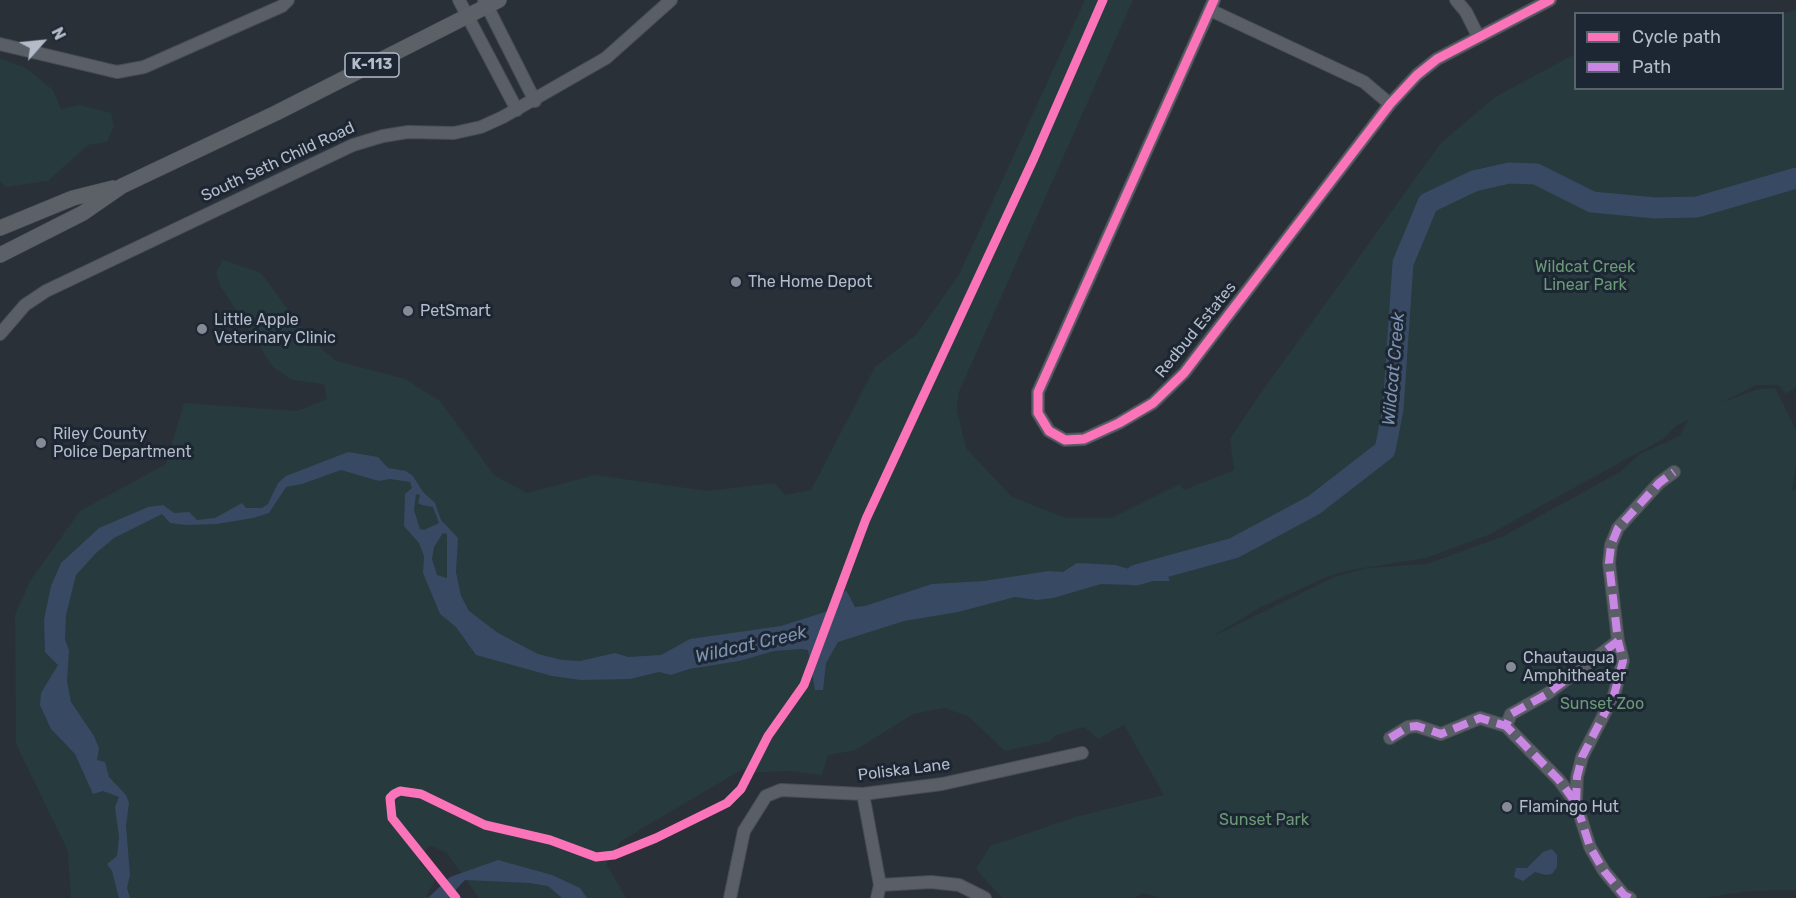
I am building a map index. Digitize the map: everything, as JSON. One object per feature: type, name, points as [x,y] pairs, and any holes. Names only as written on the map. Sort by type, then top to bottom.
[{"type":"main road","name":"K-113","points":[[0,255],[83,213],[122,186],[276,113],[468,16],[490,2]]},
{"type":"main road","name":"K-113","points":[[0,228],[73,198],[122,186]]},
{"type":"street","points":[[0,44],[117,72],[144,66],[282,6],[288,0]]},
{"type":"street","points":[[459,0],[517,110]]},
{"type":"street","name":"South Seth Child Road","points":[[0,333],[25,306],[46,291],[352,145],[383,136],[463,131],[481,127],[517,110],[606,58],[671,0]]},
{"type":"street","points":[[1456,0],[1478,36]]},
{"type":"street","name":"Redbud Estates","points":[[1390,104],[1364,82],[1212,5],[1038,392],[1038,413],[1049,431],[1065,440],[1084,439],[1119,423],[1153,403],[1184,372],[1390,104],[1417,75],[1437,59],[1550,0]]},
{"type":"street","points":[[490,2],[535,101]]},
{"type":"street","points":[[1575,804],[1577,777],[1582,757],[1614,695],[1623,661],[1618,642],[1609,563],[1611,545],[1618,528],[1659,483],[1674,472]]},
{"type":"street","points":[[1506,726],[1511,714],[1546,694],[1618,642]]},
{"type":"street","points":[[1390,738],[1408,727],[1417,726],[1441,734],[1480,718],[1506,726],[1559,780],[1575,804],[1590,847],[1604,871],[1624,895],[1630,898]]},
{"type":"street","name":"Poliska Lane","points":[[730,898],[744,831],[766,796],[781,790],[863,794],[942,784],[1082,753]]},
{"type":"street","points":[[863,794],[879,892],[931,882],[959,885],[985,898]]},
{"type":"green space","points":[[1085,0],[1133,0],[958,394],[957,410],[966,448],[1012,497],[1066,518],[1112,518],[1180,484],[1184,490],[1234,470],[1230,439],[1256,400],[1441,143],[1495,97],[1574,55],[1574,90],[1784,90],[1784,14],[1796,10],[1796,387],[1786,394],[1779,385],[1756,385],[1723,402],[1755,390],[1775,388],[1796,430],[1796,466],[1792,491],[1796,489],[1796,890],[1750,891],[1703,898],[1160,898],[1143,893],[1135,898],[1002,898],[976,869],[990,846],[1079,816],[1164,795],[1124,725],[1098,739],[1084,727],[1054,736],[1051,741],[1005,751],[968,716],[944,708],[913,714],[856,750],[828,755],[822,775],[789,771],[744,773],[746,769],[741,770],[621,841],[606,864],[626,898],[479,898],[447,853],[432,846],[428,847],[419,862],[435,880],[427,895],[430,898],[71,898],[68,851],[16,744],[15,615],[30,581],[80,511],[166,464],[184,403],[297,411],[327,399],[324,384],[292,380],[273,367],[221,287],[216,272],[223,260],[261,273],[310,339],[336,361],[405,379],[440,401],[494,475],[527,493],[595,475],[708,491],[774,483],[785,495],[811,490],[875,367],[917,334],[959,275]],"holes":[[[1688,420],[1680,436],[1640,454],[1620,472],[1504,536],[1427,564],[1368,568],[1334,577],[1212,637],[1259,608],[1329,576],[1351,570],[1426,558],[1488,535],[1663,439],[1676,426]]]},
{"type":"green space","points":[[0,58],[26,68],[53,90],[61,109],[79,105],[111,113],[114,126],[107,142],[88,145],[48,181],[5,187],[0,181]]},
{"type":"water","points":[[348,452],[378,457],[388,468],[406,471],[413,476],[423,492],[435,503],[441,520],[458,538],[456,572],[461,596],[469,611],[498,633],[538,654],[562,660],[580,661],[615,653],[628,657],[661,655],[690,639],[781,626],[828,611],[846,590],[855,607],[865,606],[932,584],[984,581],[1049,571],[1063,572],[1077,563],[1115,565],[1129,569],[1161,562],[1170,581],[1143,581],[1132,585],[1101,584],[1053,598],[1037,600],[1015,597],[958,612],[904,621],[838,642],[826,663],[823,690],[815,690],[808,650],[801,649],[774,651],[671,675],[659,672],[630,679],[581,680],[552,676],[476,655],[456,627],[440,614],[423,573],[424,556],[419,543],[404,526],[405,494],[412,488],[410,482],[390,479],[379,481],[341,470],[302,484],[286,487],[269,513],[253,518],[217,524],[186,525],[170,523],[162,514],[114,538],[96,553],[76,575],[66,615],[65,640],[69,650],[67,681],[71,702],[94,736],[99,748],[97,760],[105,762],[109,777],[126,795],[129,803],[126,826],[130,875],[127,888],[130,898],[119,898],[112,871],[107,864],[117,856],[119,837],[115,807],[119,797],[103,791],[93,794],[75,754],[51,729],[40,705],[41,693],[58,665],[45,652],[44,620],[51,586],[61,563],[99,528],[148,507],[163,505],[174,513],[189,512],[197,520],[215,518],[242,503],[246,508],[262,508],[268,504],[278,483],[286,476]],"holes":[[[416,494],[420,495],[418,503],[433,507],[439,523],[424,530],[420,529],[414,510]],[[443,533],[447,534],[447,578],[437,575],[432,559],[434,547]]]},
{"type":"water","points":[[1552,849],[1557,855],[1557,867],[1552,874],[1535,872],[1523,881],[1514,877],[1516,868],[1527,868],[1543,852]]},
{"type":"water","points":[[498,860],[552,875],[580,888],[587,898],[562,898],[548,886],[529,883],[465,880],[448,898],[428,898],[450,877]]},
{"type":"waterway","name":"Wildcat Creek","points":[[1136,575],[1234,548],[1314,505],[1385,450],[1393,409],[1403,263],[1428,203],[1474,181],[1509,173],[1536,174],[1592,202],[1655,208],[1697,207],[1796,178]]},
{"type":"marked path","points":[[1630,898],[1624,895],[1604,871],[1590,847],[1576,803],[1559,780],[1506,726],[1511,714],[1547,694],[1618,641],[1609,563],[1611,545],[1618,528],[1659,483],[1674,472]]},
{"type":"marked path","points":[[1576,803],[1577,777],[1582,757],[1614,695],[1623,661],[1618,641]]},
{"type":"marked path","points":[[1390,738],[1408,727],[1417,726],[1441,734],[1480,718],[1506,726]]},
{"type":"cycle path","points":[[456,898],[392,818],[390,798],[394,794],[400,791],[421,794],[485,825],[550,840],[596,857],[614,855],[656,838],[727,803],[741,789],[768,736],[804,685],[866,519],[1034,158],[1103,0]]},
{"type":"cycle path","points":[[1214,0],[1038,392],[1038,413],[1049,431],[1065,440],[1084,439],[1119,423],[1153,403],[1184,373],[1390,104],[1417,75],[1437,59],[1550,0]]},
{"type":"place","name":"The Home Depot","points":[[736,282]]},
{"type":"place","name":"PetSmart","points":[[408,311]]},
{"type":"place","name":"Little Apple Veterinary Clinic","points":[[202,329]]},
{"type":"place","name":"Riley County Police Department","points":[[41,443]]},
{"type":"place","name":"Chautauqua Amphitheater","points":[[1511,667]]},
{"type":"place","name":"Flamingo Hut","points":[[1507,807]]},
{"type":"park label","name":"Wildcat Creek Linear Park","points":[[1585,276]]},
{"type":"park label","name":"Sunset Zoo","points":[[1602,704]]},
{"type":"park label","name":"Sunset Park","points":[[1264,820]]}]
